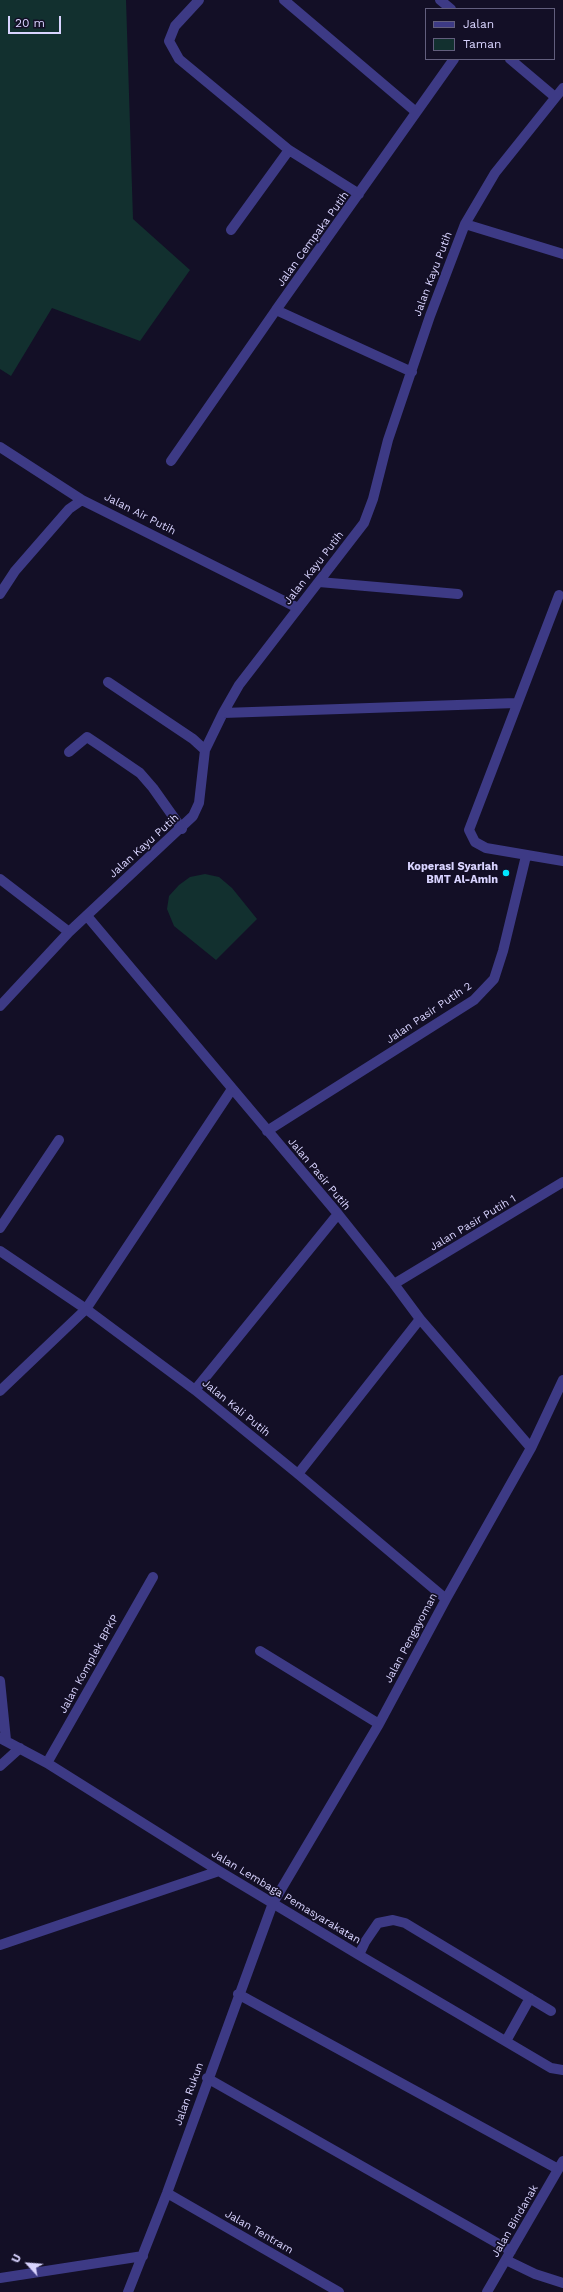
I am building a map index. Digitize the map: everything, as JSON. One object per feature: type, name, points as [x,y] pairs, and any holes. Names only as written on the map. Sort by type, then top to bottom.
[{"type":"street","points":[[199,0],[175,26],[169,41],[179,59],[289,150],[359,194]]},
{"type":"street","points":[[284,0],[416,112]]},
{"type":"street","points":[[440,0],[450,8]]},
{"type":"street","name":"Jalan Cempaka Putih","points":[[171,461],[453,60]]},
{"type":"street","points":[[511,60],[555,97]]},
{"type":"street","name":"Jalan Kayu Putih","points":[[0,1006],[69,932],[131,873],[182,829],[193,816],[199,803],[205,750],[223,713],[239,686],[364,523],[373,499],[388,440],[430,316],[465,224],[495,173],[563,88]]},
{"type":"street","points":[[231,230],[289,150]]},
{"type":"street","points":[[465,224],[563,254]]},
{"type":"street","points":[[276,310],[412,372]]},
{"type":"street","name":"Jalan Air Putih","points":[[0,447],[82,500],[298,608]]},
{"type":"street","points":[[0,594],[15,572],[69,509],[82,500]]},
{"type":"street","points":[[319,582],[458,594]]},
{"type":"street","points":[[559,595],[516,703],[469,830],[474,842],[486,848],[526,856],[563,861]]},
{"type":"street","points":[[108,682],[193,739],[205,750]]},
{"type":"street","points":[[223,713],[516,703]]},
{"type":"street","points":[[69,752],[87,737],[102,746],[140,773],[153,788],[182,829]]},
{"type":"street","name":"Jalan Pasir Putih 2","points":[[267,1131],[474,1000],[494,979],[503,951],[526,856]]},
{"type":"street","points":[[0,879],[69,932]]},
{"type":"street","name":"Jalan Pasir Putih","points":[[87,916],[338,1214],[420,1319],[531,1448]]},
{"type":"street","points":[[0,1391],[86,1309],[232,1089]]},
{"type":"street","points":[[0,1228],[60,1140]]},
{"type":"street","name":"Jalan Pasir Putih 1","points":[[394,1284],[563,1182]]},
{"type":"street","points":[[195,1390],[338,1214]]},
{"type":"street","name":"Jalan Kali Putih","points":[[0,1251],[86,1309],[195,1390],[298,1474],[446,1599]]},
{"type":"street","points":[[298,1474],[420,1319]]},
{"type":"street","name":"Jalan Pengayoman","points":[[273,1903],[379,1724],[446,1599],[531,1448],[563,1380]]},
{"type":"street","name":"Jalan Komplek BPKP","points":[[47,1763],[153,1577]]},
{"type":"street","points":[[260,1650],[379,1724]]},
{"type":"street","points":[[0,1681],[3,1739]]},
{"type":"street","name":"Jalan Lembaga Pemasyarakatan","points":[[3,1739],[47,1763],[219,1871],[506,2042],[551,2068],[563,2070]]},
{"type":"street","points":[[0,1766],[20,1748]]},
{"type":"street","points":[[0,1945],[219,1871]]},
{"type":"street","name":"Jalan Rukun","points":[[128,2292],[167,2193],[207,2078],[273,1903]]},
{"type":"street","points":[[359,1955],[365,1942],[376,1926],[386,1920],[405,1923],[551,2011]]},
{"type":"street","points":[[238,1994],[561,2165]]},
{"type":"street","points":[[506,2042],[530,1998]]},
{"type":"street","points":[[207,2078],[508,2256],[535,2274],[563,2283]]},
{"type":"street","name":"Jalan Bindanak","points":[[487,2292],[561,2165]]},
{"type":"street","name":"Jalan Tentram","points":[[167,2193],[339,2292]]},
{"type":"street","points":[[0,2278],[143,2256]]},
{"type":"green space","points":[[0,0],[126,0],[133,219],[190,270],[140,341],[52,308],[11,376],[0,369]]},
{"type":"green space","points":[[205,874],[219,877],[232,888],[257,919],[216,960],[174,926],[167,909],[169,896],[179,885],[190,877]]},
{"type":"place","name":"Koperasi Syariah BMT Al-Amin","points":[[506,873]]}]
